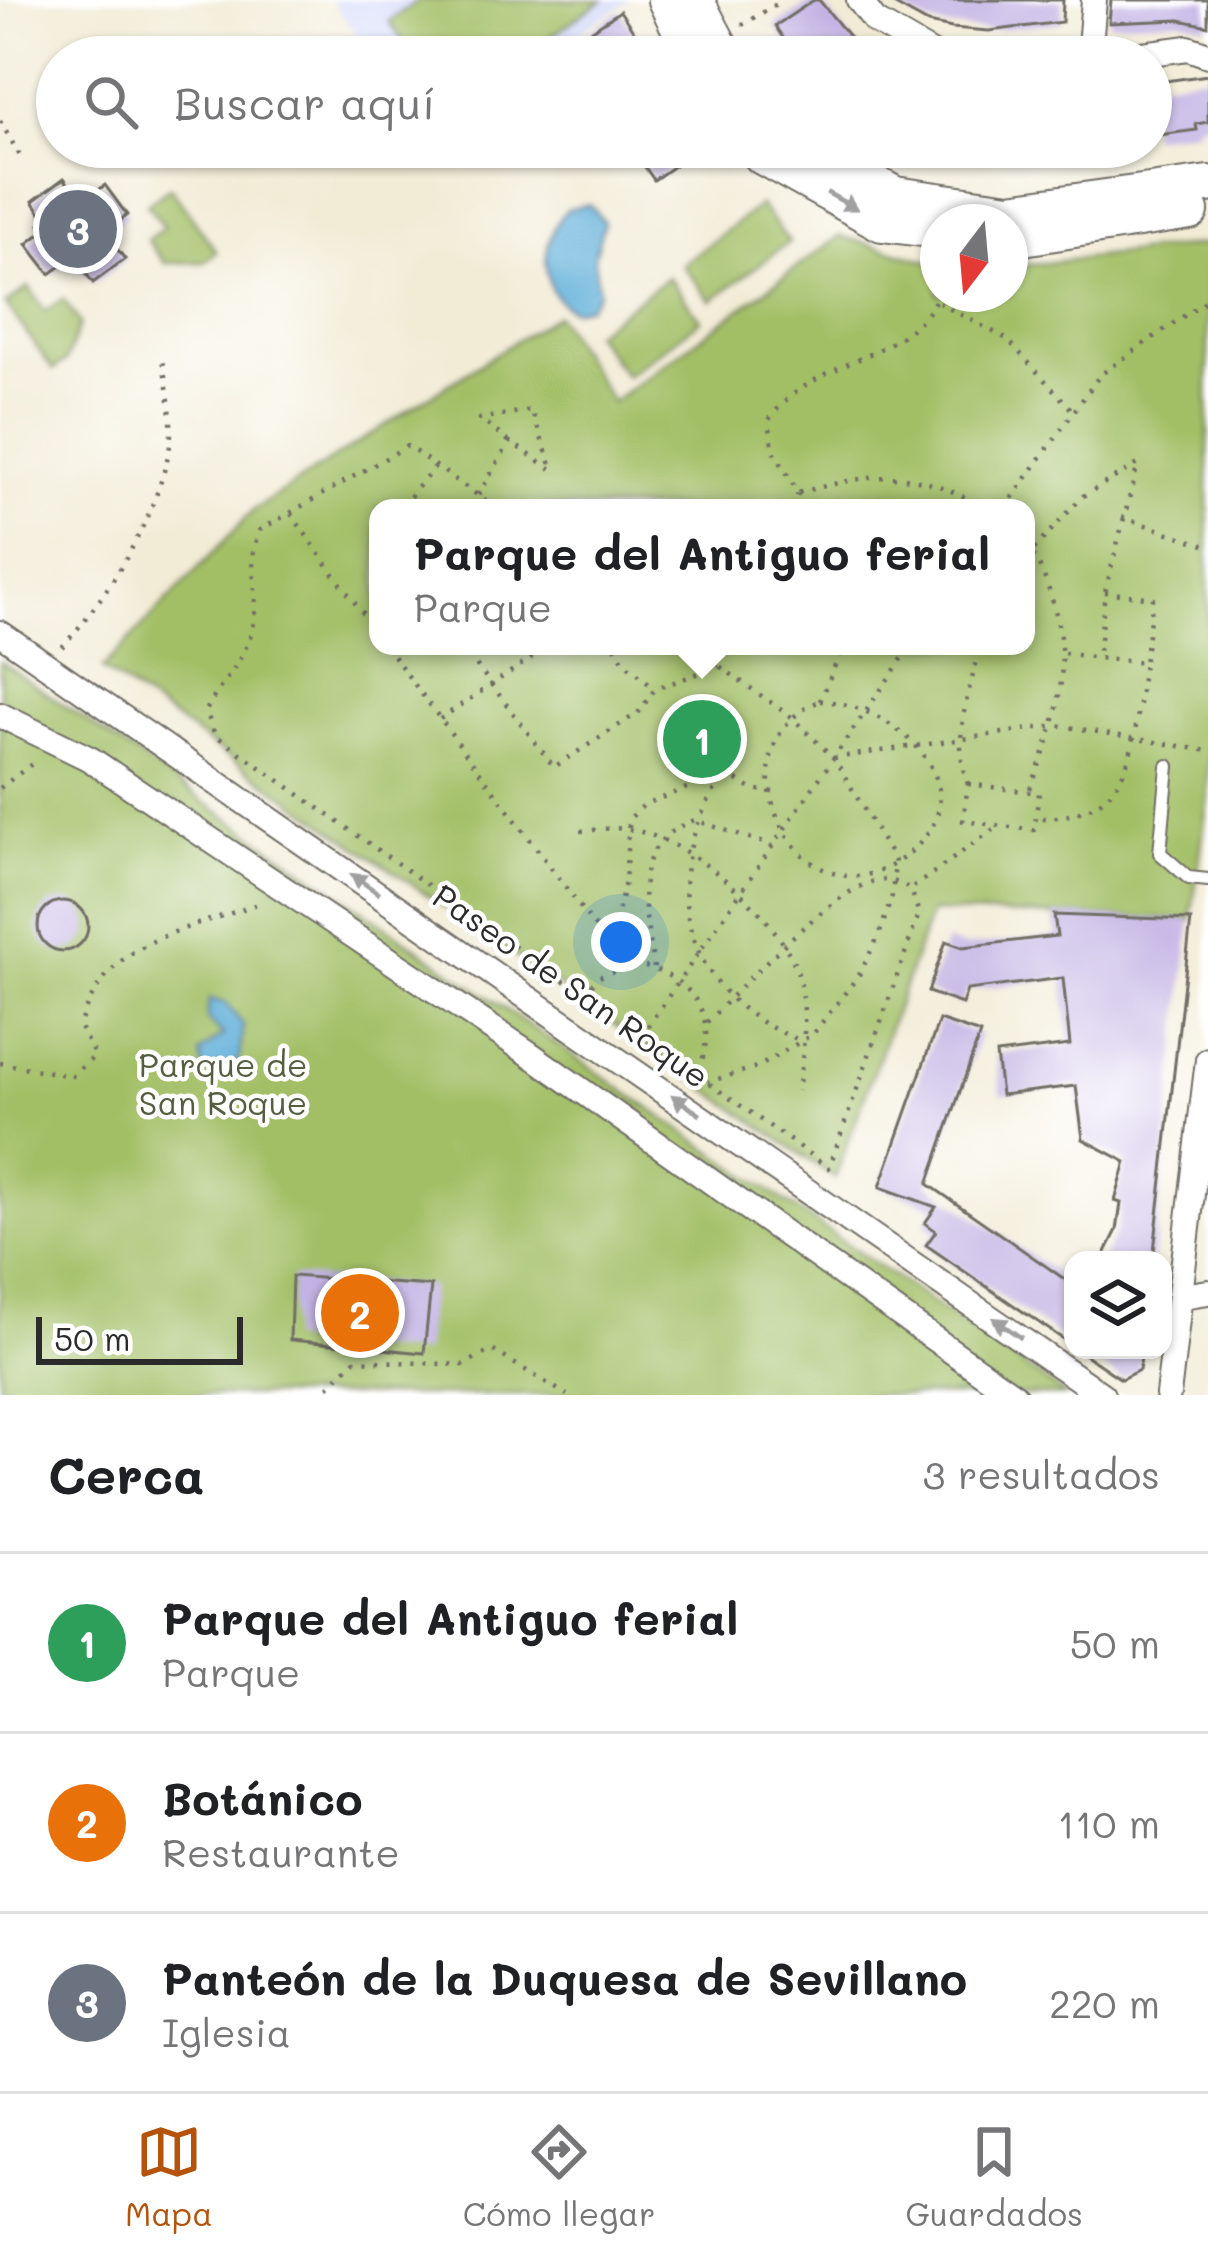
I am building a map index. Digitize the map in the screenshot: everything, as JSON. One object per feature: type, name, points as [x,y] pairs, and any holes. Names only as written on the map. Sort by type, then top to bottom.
[{"type":"street","points":[[666,0],[698,36]]},
{"type":"street","points":[[695,0],[706,36]]},
{"type":"street","points":[[860,0],[875,21],[901,36]]},
{"type":"street","points":[[1091,36],[1094,0]]},
{"type":"street","points":[[783,168],[882,223],[920,228]]},
{"type":"street","points":[[846,168],[895,195],[1010,211],[1208,184]]},
{"type":"street","points":[[1028,236],[1208,209]]},
{"type":"street","name":"Paseo de San Roque","points":[[0,633],[1102,1395]]},
{"type":"street","points":[[0,716],[64,746],[288,892],[716,1183],[1014,1395]]},
{"type":"street","points":[[1168,1395],[1196,1294],[1208,1060]]},
{"type":"lane","points":[[1168,766],[1160,853],[1189,878],[1208,880]]},
{"type":"path","points":[[732,36],[783,0]]},
{"type":"path","points":[[0,121],[20,156]]},
{"type":"path","points":[[1011,499],[1100,375],[1208,299]]},
{"type":"path","points":[[797,499],[773,449],[769,420],[784,398],[852,358],[905,337],[925,312]]},
{"type":"path","points":[[960,312],[1006,339],[1074,412]]},
{"type":"path","points":[[46,665],[86,621],[125,557],[160,482],[170,430],[162,358]]},
{"type":"path","points":[[530,410],[553,470],[538,461],[510,442],[479,419],[530,410]]},
{"type":"path","points":[[478,495],[510,442]]},
{"type":"path","points":[[484,499],[407,446],[260,530],[249,554],[255,616],[243,663],[206,712],[215,735],[830,1168],[919,914],[911,890],[894,880],[872,881],[783,946],[707,1022]]},
{"type":"path","points":[[1035,543],[1083,496],[1138,464],[1120,517],[1098,658]]},
{"type":"path","points":[[408,499],[436,466]]},
{"type":"path","points":[[798,494],[864,475],[905,477],[961,499]]},
{"type":"path","points":[[291,514],[369,622]]},
{"type":"path","points":[[1120,517],[1208,546]]},
{"type":"path","points":[[1029,791],[1057,725],[1064,652],[1050,592],[1035,561]]},
{"type":"path","points":[[1035,818],[1064,818],[1112,793],[1137,736],[1153,598],[1105,592]]},
{"type":"path","points":[[1064,652],[1144,663]]},
{"type":"path","points":[[392,655],[610,946],[620,967]]},
{"type":"path","points":[[469,655],[554,767],[638,713],[655,689],[719,666]]},
{"type":"path","points":[[439,720],[537,655]]},
{"type":"path","points":[[621,655],[655,689]]},
{"type":"path","points":[[704,655],[790,716],[834,758],[895,862],[880,932],[859,975],[803,1041],[760,1066],[708,1082]]},
{"type":"path","points":[[820,701],[839,655]]},
{"type":"path","points":[[680,982],[905,655]]},
{"type":"path","points":[[968,784],[1039,793],[1034,830],[963,821],[968,784],[960,763],[961,738],[979,655]]},
{"type":"path","points":[[820,701],[848,701],[867,711],[918,742],[931,767],[937,797],[929,828],[895,862],[853,876],[834,874],[796,854],[773,792],[770,749],[790,716],[820,701]]},
{"type":"path","points":[[834,758],[1057,725],[1208,751]]},
{"type":"path","points":[[0,788],[64,746]]},
{"type":"path","points":[[610,946],[625,882],[629,819],[645,804],[726,773]]},
{"type":"path","points":[[726,773],[751,789],[773,792]]},
{"type":"path","points":[[726,773],[695,820],[686,853],[686,906],[701,951],[731,998],[752,1018],[803,1041]]},
{"type":"path","points":[[653,968],[646,871],[660,838],[695,820],[773,846]]},
{"type":"path","points":[[911,890],[998,826]]},
{"type":"path","points":[[581,831],[627,829],[660,838],[740,894],[783,946],[799,976],[803,1041],[798,1091]]},
{"type":"path","points":[[0,1063],[73,1076],[95,1055],[79,1026],[93,985],[131,950],[288,892]]},
{"type":"path","points":[[584,994],[599,976],[620,967],[653,968],[680,982],[710,1034],[697,1074]]},
{"type":"path","points":[[320,1395],[355,1360],[463,1365],[492,1350],[567,1395]]},
{"type":"shaded area","points":[[331,0],[630,0],[573,36],[357,36]]},
{"type":"green space","points":[[419,0],[603,0],[551,36],[399,36],[389,21]]},
{"type":"green space","points":[[170,187],[217,252],[204,262],[165,263],[147,240],[164,227],[147,204]]},
{"type":"green space","points":[[760,205],[789,242],[711,301],[682,265]]},
{"type":"green space","points":[[840,236],[920,259],[920,312],[1028,312],[1028,265],[1208,244],[1208,797],[1191,920],[931,912],[835,1178],[102,669],[254,510],[556,315],[612,402]]},
{"type":"green space","points":[[668,277],[701,320],[626,376],[593,333]]},
{"type":"green space","points":[[29,287],[45,311],[63,299],[80,323],[66,361],[53,370],[6,304]]},
{"type":"green space","name":"Parque de San Roque","points":[[0,661],[1066,1395],[0,1395]]},
{"type":"water","points":[[589,204],[604,222],[594,257],[599,292],[589,306],[572,310],[552,290],[548,248],[567,209]]},
{"type":"water","points":[[209,999],[226,1003],[243,1025],[239,1059],[230,1071],[204,1071],[200,1053],[223,1035],[207,1019]]},
{"type":"building","points":[[819,0],[849,36],[782,36],[775,26]]},
{"type":"building","points":[[886,0],[1063,0],[1062,22],[989,31],[952,28],[928,23]]},
{"type":"building","points":[[1111,0],[1208,0],[1208,26],[1180,20],[1109,23]]},
{"type":"building","points":[[620,11],[637,36],[584,36]]},
{"type":"building","points":[[1208,75],[1208,122],[1196,124],[1197,130],[1172,133],[1172,80]]},
{"type":"building","points":[[646,168],[671,168],[654,180]]},
{"type":"building","points":[[64,178],[77,196],[83,192],[88,198],[105,185],[127,215],[111,228],[117,236],[110,240],[125,259],[93,283],[79,264],[74,268],[68,261],[50,274],[27,244],[45,230],[40,224],[46,220],[33,201]]},
{"type":"building","points":[[63,901],[80,909],[88,926],[80,943],[63,951],[46,943],[38,926],[46,909]]},
{"type":"building","points":[[1054,915],[1191,920],[1154,1251],[1106,1251],[1117,1230],[1121,1203],[1115,1201],[1126,1162],[1083,1139],[1076,1086],[1001,1095],[996,1054],[1070,1045],[1063,978],[967,990],[962,1004],[928,992],[946,941],[963,947],[1057,936]]},
{"type":"building","points":[[939,1020],[980,1034],[928,1184],[1064,1279],[1064,1340],[926,1245],[936,1231],[925,1223],[936,1207],[880,1187]]},
{"type":"building","points":[[292,1276],[431,1286],[424,1353],[290,1340]]},
{"type":"building","points":[[1091,1359],[1141,1359],[1139,1370],[1121,1379]]},
{"type":"place","name":"Panteón de la Duquesa de Sevillano","points":[[78,229]]},
{"type":"place","name":"Parque del Antiguo ferial","points":[[702,739]]},
{"type":"place","name":"Botánico","points":[[360,1313]]}]
